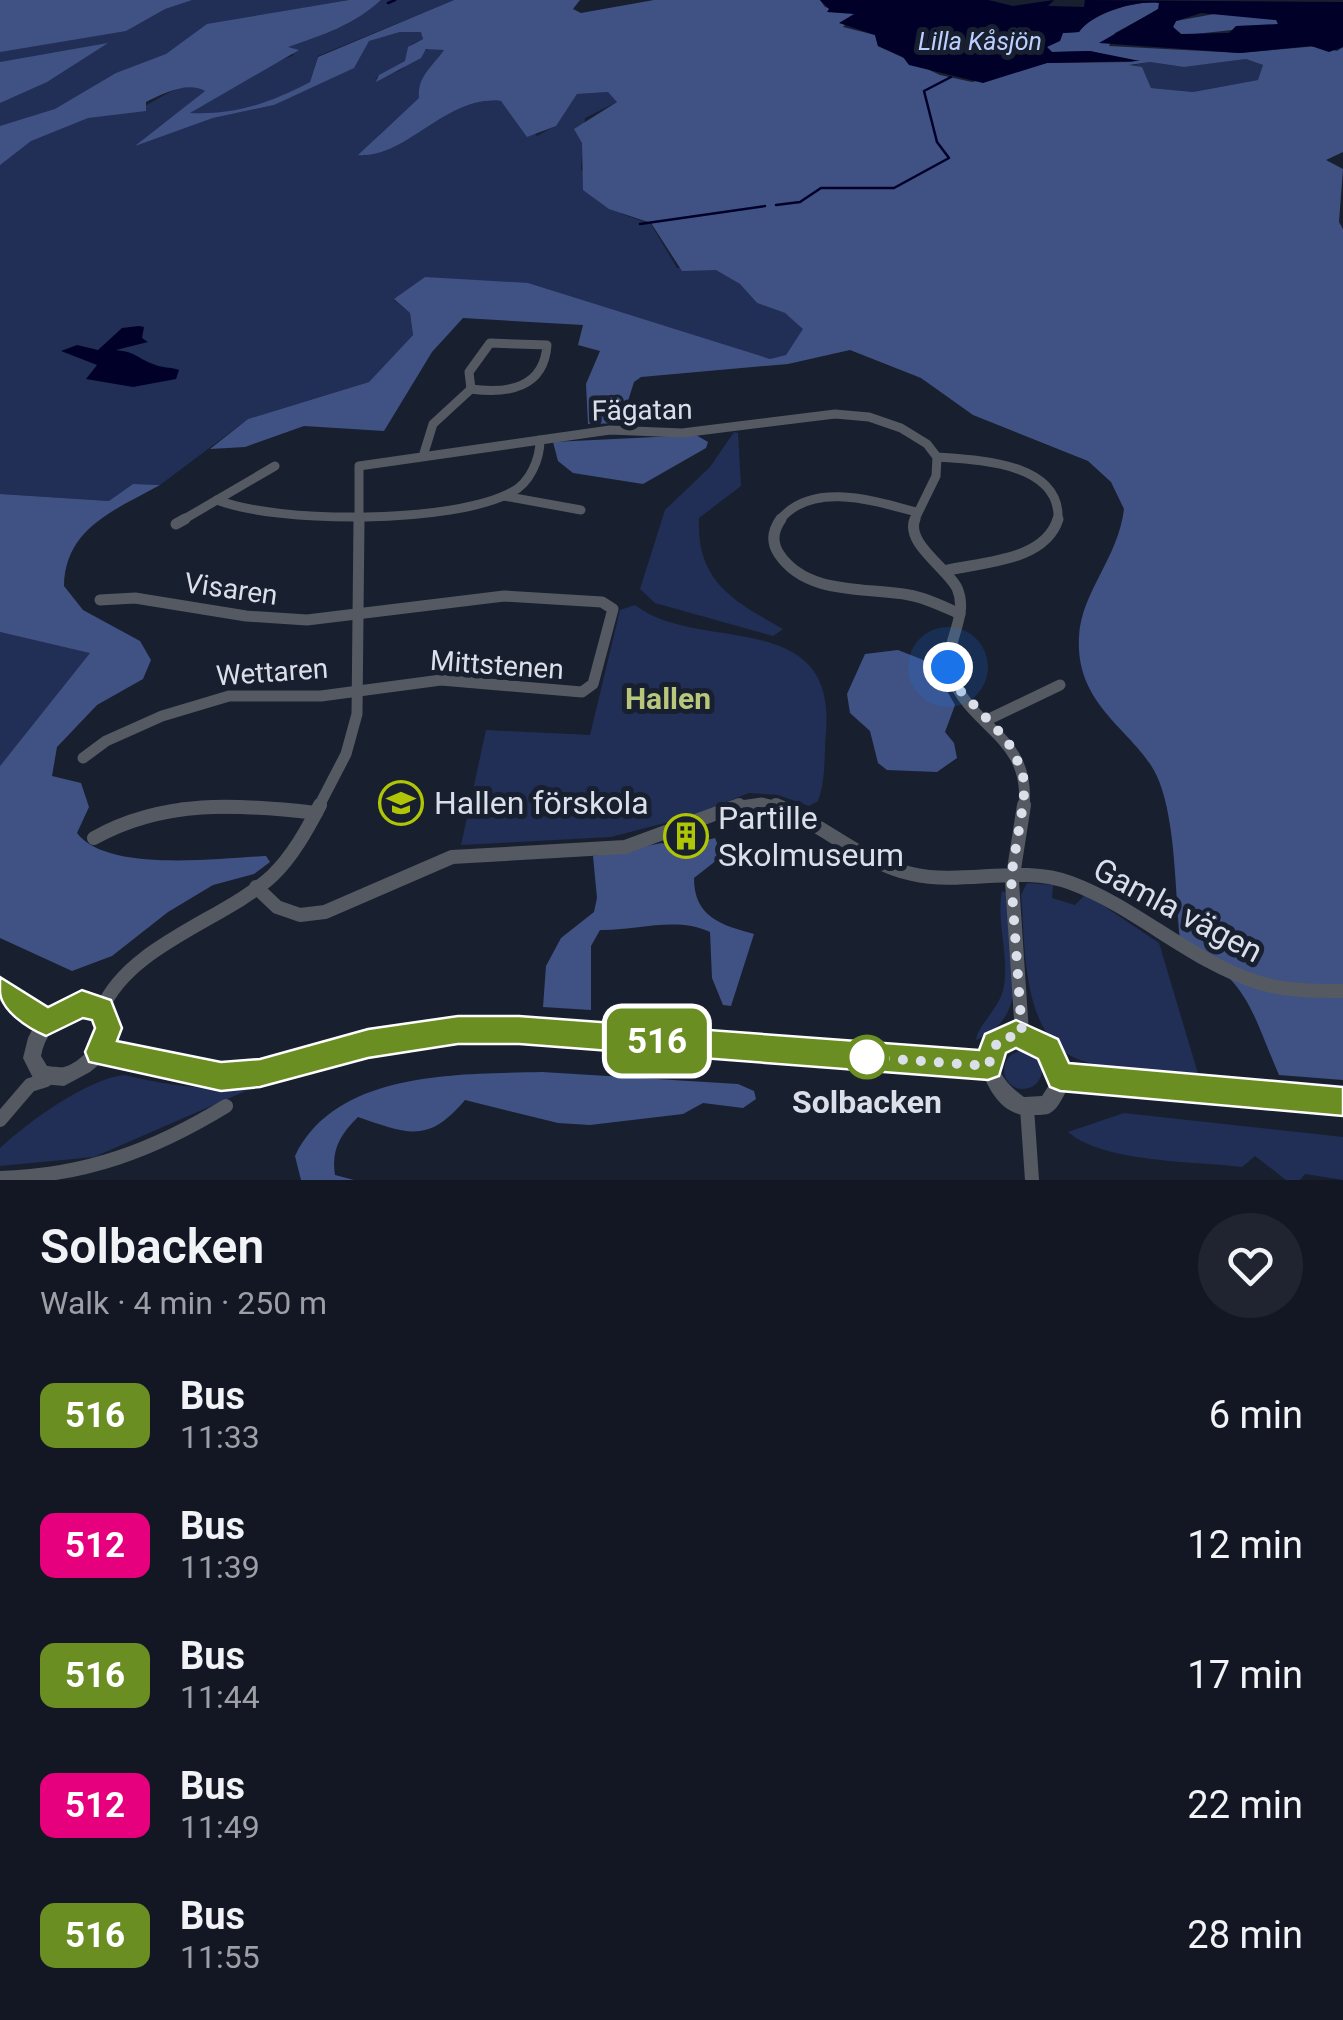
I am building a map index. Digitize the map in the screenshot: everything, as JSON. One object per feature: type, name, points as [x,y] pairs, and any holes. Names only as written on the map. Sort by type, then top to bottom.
[{"type":"street","points":[[424,453],[434,422],[471,389],[498,391],[527,386],[541,370],[547,344],[490,343],[469,372],[471,389]]},
{"type":"street","name":"Fägatan","points":[[102,1009],[107,997],[171,937],[256,887],[292,855],[354,734],[360,466],[424,453],[610,430],[682,434],[849,414],[901,428],[926,444],[937,457]]},
{"type":"street","points":[[504,496],[526,478],[541,450],[540,440]]},
{"type":"street","points":[[944,571],[1032,549],[1050,536],[1058,522],[1058,509],[1046,488],[1024,473],[979,460],[937,457],[936,476],[916,512],[914,534],[956,588],[960,614],[948,650],[948,667],[956,686],[1007,740],[1023,772],[1024,799],[1011,877],[1022,1034]]},
{"type":"street","points":[[176,524],[275,466]]},
{"type":"street","points":[[217,500],[226,507],[272,515],[358,515],[433,509],[504,496],[581,510]]},
{"type":"street","points":[[916,512],[826,497],[788,512],[776,525],[771,539],[780,558],[814,581],[910,595],[960,614]]},
{"type":"street","name":"Mittstenen","points":[[357,691],[441,680],[582,692],[594,684],[613,609],[602,602],[504,596],[358,617]]},
{"type":"street","name":"Visaren","points":[[100,600],[136,598],[278,620],[358,617]]},
{"type":"street","points":[[988,719],[1060,685]]},
{"type":"street","name":"Wettaren","points":[[83,758],[106,741],[214,699],[357,691]]},
{"type":"street","name":"Gamla vägen","points":[[256,887],[278,908],[301,915],[327,913],[453,856],[624,847],[765,802],[896,871],[938,880],[1011,877],[1065,882],[1096,895],[1215,967],[1254,983],[1343,991]]},
{"type":"street","points":[[94,838],[118,821],[192,808],[228,805],[316,813]]},
{"type":"street","points":[[0,991],[46,1022]]},
{"type":"street","points":[[0,1120],[30,1085],[78,1072],[99,1052],[108,1028],[102,1009],[82,1004],[46,1022],[32,1058],[35,1068],[52,1078]]},
{"type":"street","points":[[99,1052],[221,1076],[278,1069],[416,1035],[494,1029],[988,1066]]},
{"type":"street","points":[[1022,1034],[1048,1049],[1060,1077],[1052,1102],[1027,1108],[1002,1094],[988,1066],[998,1040],[1022,1034]]},
{"type":"street","points":[[1060,1077],[1343,1102]]},
{"type":"street","points":[[0,1178],[58,1176],[161,1147],[226,1106]]},
{"type":"street","points":[[1027,1108],[1032,1180]]},
{"type":"shaded area","points":[[0,0],[349,0],[279,12],[96,116],[137,109],[178,89],[206,90],[141,143],[213,118],[274,105],[359,59],[368,41],[400,32],[422,32],[423,39],[412,44],[405,61],[374,79],[399,71],[430,47],[444,50],[423,77],[420,98],[381,133],[364,156],[472,100],[501,101],[537,136],[555,126],[577,94],[608,92],[619,99],[617,102],[585,118],[581,169],[622,214],[651,224],[677,268],[716,269],[740,284],[757,303],[785,313],[804,329],[786,355],[770,359],[472,282],[425,277],[394,300],[410,313],[413,335],[369,382],[248,419],[160,485],[133,484],[110,501],[0,494]]},
{"type":"shaded area","points":[[0,0],[192,0],[165,9],[126,31],[0,52]]},
{"type":"shaded area","points":[[349,0],[381,0],[349,23],[288,47],[299,50],[190,113],[238,110],[281,96],[310,82],[318,57],[454,0],[580,0],[573,9],[581,13],[654,0],[820,0],[825,7],[855,14],[843,27],[875,35],[878,46],[940,75],[972,82],[1047,63],[1135,62],[1090,51],[1052,52],[1047,47],[1063,33],[1079,32],[1104,14],[1139,4],[1160,3],[1159,9],[1115,33],[1109,46],[1240,53],[1318,46],[1337,51],[1343,47],[1343,152],[1326,160],[1343,169],[1339,222],[1343,229],[1343,1080],[1279,1075],[1253,1012],[1234,983],[1180,940],[1172,838],[1159,781],[1138,748],[1098,702],[1081,662],[1081,621],[1115,544],[1124,509],[1111,482],[1088,461],[973,415],[921,378],[850,350],[788,364],[641,377],[634,382],[621,423],[588,424],[586,384],[600,351],[578,345],[583,325],[463,318],[432,352],[384,431],[304,426],[245,447],[210,449],[248,419],[369,382],[413,335],[410,313],[394,299],[425,277],[528,283],[770,359],[786,355],[803,329],[785,313],[757,303],[740,284],[716,270],[682,271],[651,223],[609,209],[583,190],[582,143],[574,129],[617,102],[608,92],[577,94],[556,126],[527,137],[501,101],[481,102],[462,107],[393,147],[376,154],[358,155],[419,98],[423,77],[444,50],[426,49],[421,58],[376,82],[379,75],[405,61],[408,47],[423,39],[421,32],[400,32],[369,41],[354,68],[274,105],[213,118],[135,146],[205,91],[191,87],[176,89],[146,102],[146,111],[88,118],[31,141],[0,165],[0,126],[55,109],[116,73],[166,54],[207,24]],"holes":[[[1246,59],[1263,65],[1258,80],[1193,92],[1151,88],[1142,67],[1129,65],[1150,62],[1184,67]]]},
{"type":"shaded area","points":[[381,0],[454,0],[318,56],[310,82],[279,97],[237,110],[188,114],[269,65],[294,55],[285,47],[348,23]]},
{"type":"shaded area","points":[[1225,12],[1277,20],[1278,25],[1195,34],[1181,34],[1173,27],[1176,21]]},
{"type":"shaded area","points":[[108,43],[47,82],[0,103],[0,62]]},
{"type":"shaded area","points":[[1246,59],[1263,65],[1259,80],[1193,92],[1151,88],[1142,67],[1128,66],[1150,62],[1184,67]]},
{"type":"shaded area","points":[[734,432],[738,433],[741,486],[699,518],[700,540],[711,574],[721,587],[783,629],[773,636],[655,603],[640,589],[665,510],[710,467]]},
{"type":"shaded area","points":[[696,435],[708,442],[706,448],[643,484],[573,473],[558,461],[553,442]]},
{"type":"shaded area","points":[[133,484],[160,485],[110,513],[83,535],[73,549],[64,586],[83,610],[140,641],[151,660],[143,679],[97,705],[57,747],[52,776],[81,783],[89,807],[77,833],[92,846],[138,858],[266,856],[270,862],[254,874],[213,885],[168,912],[112,956],[72,971],[0,938],[0,766],[90,653],[0,632],[0,494],[109,501]]},
{"type":"shaded area","points":[[635,605],[662,619],[693,628],[787,649],[809,665],[823,692],[826,731],[824,776],[818,801],[809,806],[778,795],[749,793],[688,817],[611,837],[461,845],[486,730],[590,735],[620,610]]},
{"type":"shaded area","points":[[0,632],[91,652],[0,766]]},
{"type":"shaded area","points":[[898,650],[931,663],[955,705],[945,732],[954,743],[957,758],[937,772],[887,770],[878,763],[870,731],[850,713],[847,694],[865,654]]},
{"type":"shaded area","points":[[715,838],[722,856],[694,878],[699,902],[721,923],[754,934],[731,1006],[723,1005],[712,978],[710,932],[670,925],[600,930],[591,946],[591,1010],[543,1007],[546,966],[561,938],[594,912],[597,898],[593,856],[662,843],[674,848]]},
{"type":"shaded area","points":[[1027,883],[1053,885],[1052,898],[1075,905],[1086,894],[1159,943],[1199,1077],[1097,1065],[1062,1050],[1047,1034],[1030,990],[1026,965],[1021,895]]},
{"type":"shaded area","points":[[1002,891],[1007,893],[1015,956],[1013,997],[994,1029],[976,1040],[1004,986]]},
{"type":"shaded area","points":[[1023,1051],[1037,1056],[1042,1070],[1037,1084],[1023,1089],[1009,1084],[1004,1070],[1009,1056]]},
{"type":"shaded area","points":[[542,1072],[738,1084],[754,1091],[756,1099],[743,1108],[703,1103],[683,1114],[590,1125],[558,1123],[465,1100],[440,1124],[416,1131],[358,1117],[342,1137],[334,1158],[335,1175],[354,1180],[301,1180],[295,1156],[314,1128],[339,1107],[370,1092],[439,1077]]},
{"type":"shaded area","points":[[124,1075],[193,1087],[262,1084],[94,1157],[0,1166],[0,1148],[26,1126],[93,1084]]},
{"type":"shaded area","points":[[1124,1113],[1343,1137],[1343,1180],[1305,1174],[1300,1180],[1286,1180],[1255,1156],[1242,1167],[1126,1155],[1104,1150],[1068,1132]]},
{"type":"water","name":"Lilla Kåsjön","points":[[820,0],[988,0],[1013,6],[1054,0],[1048,6],[1084,7],[1085,0],[1343,2],[1343,47],[1329,52],[1311,46],[1240,53],[1099,43],[1158,9],[1159,3],[1139,4],[1104,14],[1079,32],[1063,33],[1060,41],[1047,47],[1052,52],[1090,51],[1140,61],[1047,63],[983,83],[909,65],[903,57],[878,46],[875,35],[839,23],[854,14],[827,12],[829,9]],"holes":[[[1201,13],[1276,20],[1278,24],[1236,26],[1229,33],[1181,34],[1173,27],[1176,21]]]},
{"type":"water","points":[[144,327],[142,338],[148,342],[116,350],[179,370],[176,379],[133,387],[86,379],[97,365],[61,351],[77,345],[98,350],[122,328]]},
{"type":"building","points":[[696,829],[698,835],[679,840],[677,835]]},
{"type":"waterway","points":[[388,3],[395,0]]},
{"type":"waterway","points":[[776,205],[800,202],[821,188],[894,188],[949,158],[937,142],[924,91],[951,77]]},
{"type":"waterway","points":[[640,224],[765,206]]},
{"type":"bus line","name":"516","points":[[0,991],[46,1022],[82,1004],[102,1009],[108,1028],[99,1052],[180,1072],[221,1076],[260,1073],[368,1044],[458,1030],[519,1030],[988,1066],[995,1044],[1011,1034],[1022,1034],[1048,1049],[1060,1077],[1343,1102]]},
{"type":"place","name":"Hallen förskola","points":[[401,803]]},
{"type":"place","name":"Partille Skolmuseum","points":[[686,836]]},
{"type":"place","name":"Solbacken","points":[[867,1057]]},
{"type":"district","name":"Hallen","points":[[668,698]]},
{"type":"route","points":[[867,1057],[988,1066],[998,1040],[1022,1034],[1018,926],[1011,877],[1024,799],[1023,772],[1007,740],[956,686],[948,667]]}]
